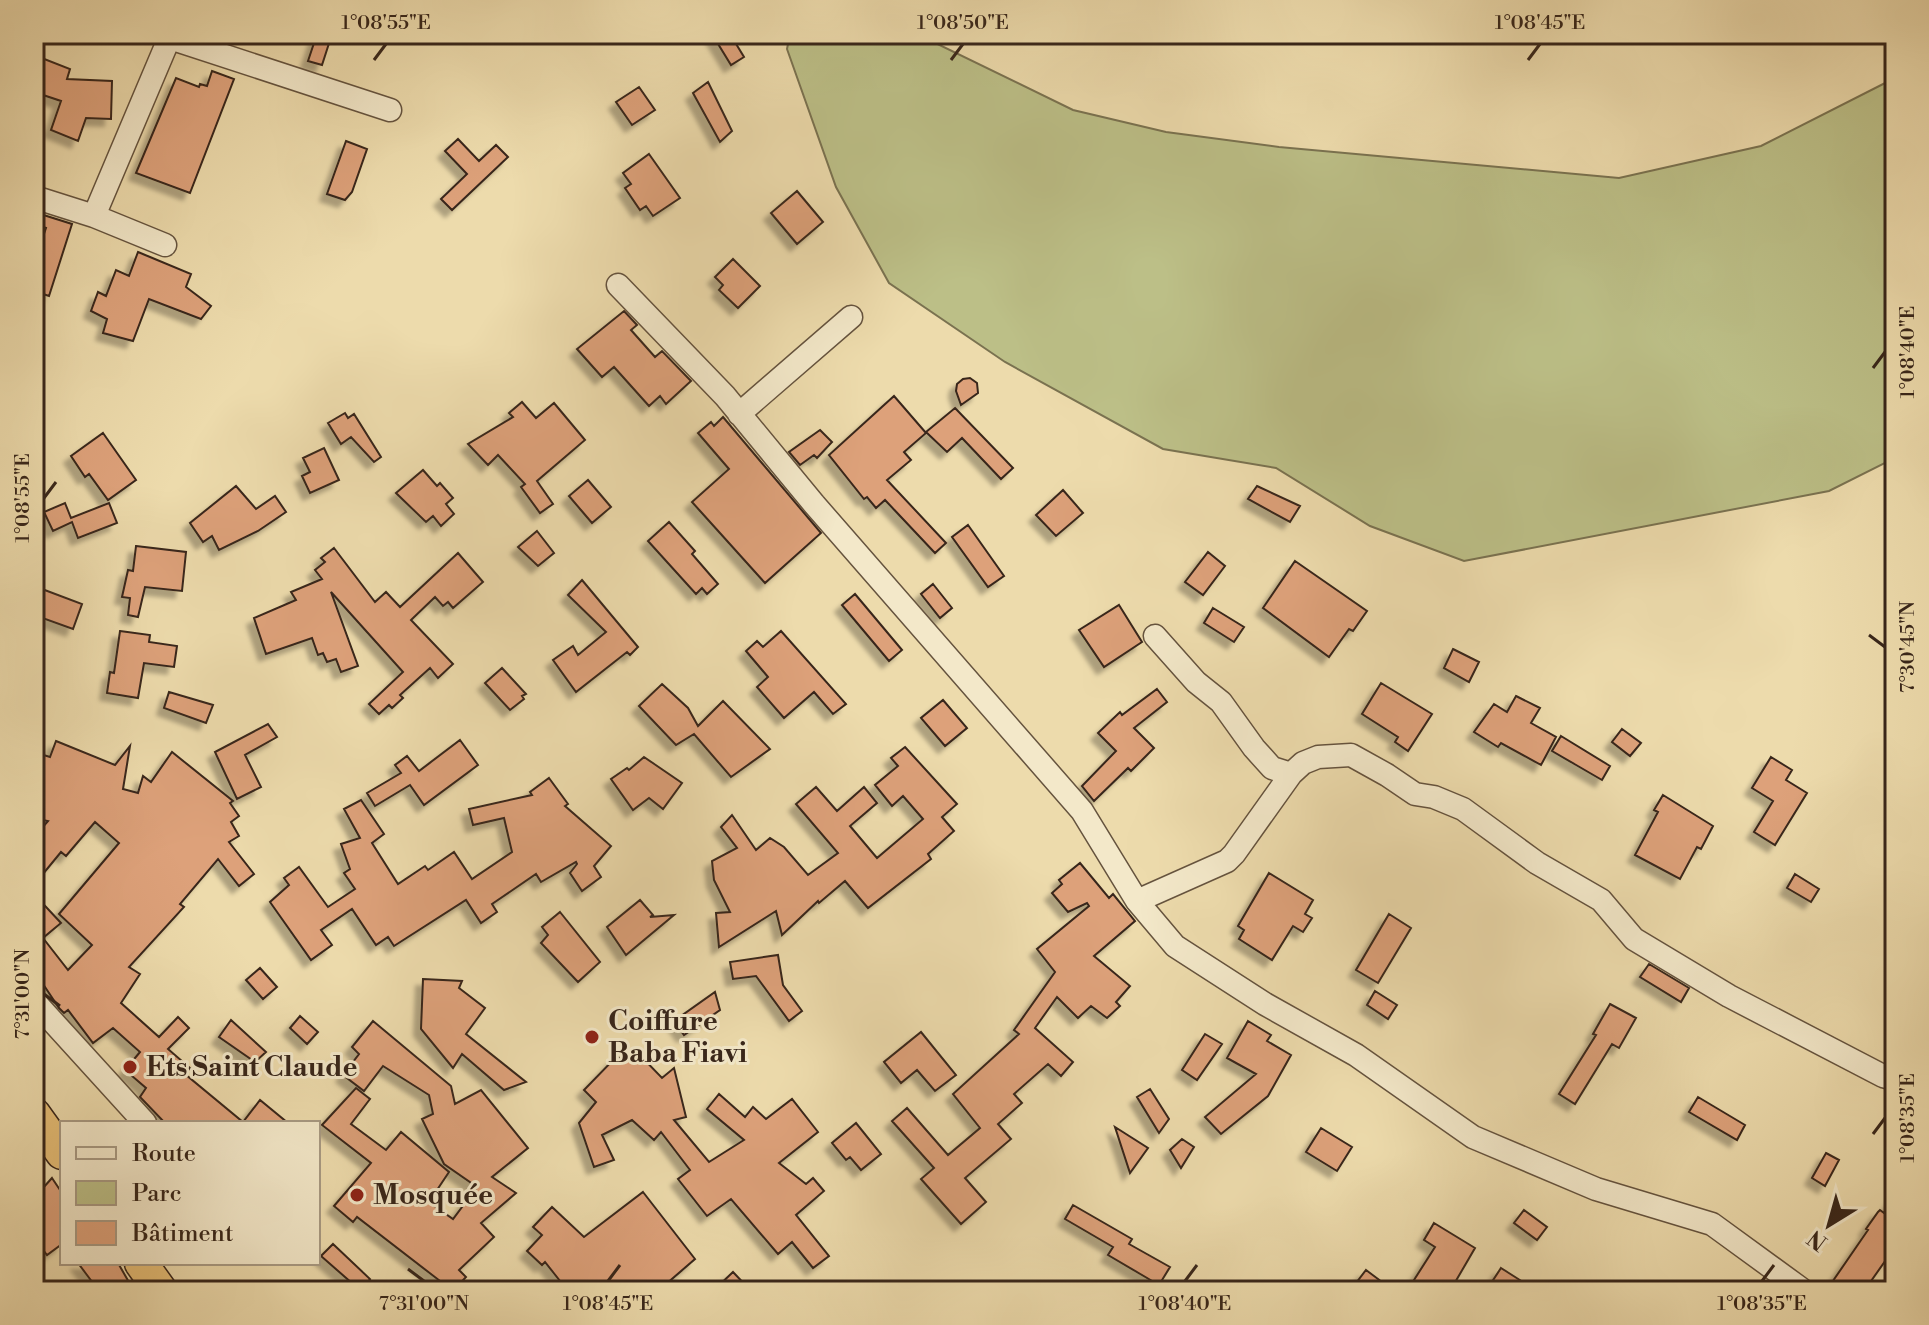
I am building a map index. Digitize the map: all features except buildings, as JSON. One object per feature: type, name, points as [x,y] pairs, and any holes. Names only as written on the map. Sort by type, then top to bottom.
[{"type":"highway","points":[[34,1114],[60,1150]]},
{"type":"highway","points":[[142,1265],[161,1291]]},
{"type":"street","points":[[94,216],[170,36],[390,110]]},
{"type":"street","points":[[34,197],[94,216],[165,245]]},
{"type":"street","points":[[618,285],[739,414],[1082,811],[1137,901],[1175,946],[1265,1004],[1356,1055],[1473,1137],[1596,1189],[1712,1224],[1804,1291]]},
{"type":"street","points":[[739,414],[851,317]]},
{"type":"street","points":[[1155,636],[1196,682],[1221,702],[1272,768],[1291,774]]},
{"type":"street","points":[[1137,901],[1227,861],[1291,774],[1303,763],[1318,757],[1351,755],[1415,794],[1434,797],[1463,809],[1537,863],[1601,900],[1634,939],[1729,996],[1812,1041],[1895,1079]]},
{"type":"street","points":[[34,1001],[143,1121]]},
{"type":"green space","points":[[790,34],[917,34],[1073,110],[1166,132],[1279,147],[1619,178],[1761,146],[1895,78],[1895,458],[1829,491],[1464,561],[1370,526],[1276,468],[1163,449],[1005,362],[889,283],[836,187],[787,49]]},
{"type":"place","name":"Coiffure Baba Fiavi","points":[[592,1037]]},
{"type":"place","name":"Ets Saint Claude","points":[[130,1067]]},
{"type":"place","name":"Mosquée","points":[[357,1195]]}]
